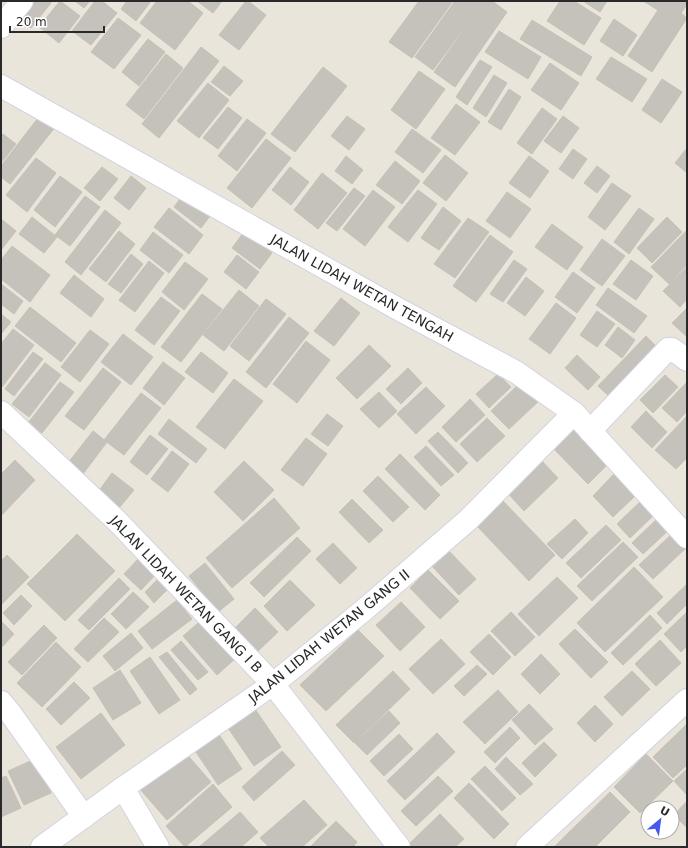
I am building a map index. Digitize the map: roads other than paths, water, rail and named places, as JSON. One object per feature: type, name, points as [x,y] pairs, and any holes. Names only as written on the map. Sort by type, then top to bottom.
[{"type":"street","points":[[1,27],[22,1]]},
{"type":"street","name":"JALAN LIDAH WETAN TENGAH","points":[[1,86],[393,306],[516,372],[574,412],[687,537]]},
{"type":"street","points":[[590,431],[668,350],[672,348],[687,360]]},
{"type":"street","name":"JALAN LIDAH WETAN GANG I B","points":[[1,412],[118,522],[273,684],[399,847]]},
{"type":"street","name":"JALAN LIDAH WETAN GANG II","points":[[42,847],[123,788],[273,684],[364,610],[468,520],[574,412]]},
{"type":"street","points":[[526,847],[687,700]]},
{"type":"street","points":[[1,702],[84,817]]},
{"type":"street","points":[[123,788],[158,847]]}]
